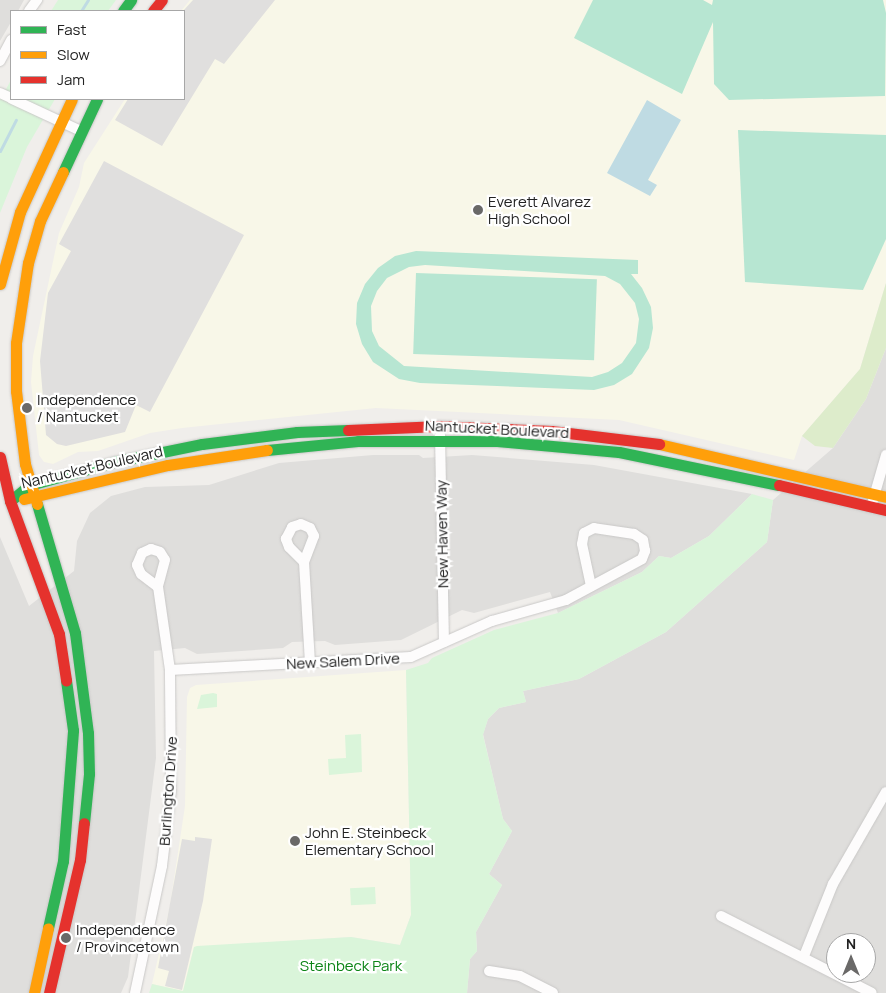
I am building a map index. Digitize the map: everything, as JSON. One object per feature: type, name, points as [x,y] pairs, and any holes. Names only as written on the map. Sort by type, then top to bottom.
[{"type":"street","points":[[154,10],[162,0]]},
{"type":"street","points":[[0,61],[10,42]]},
{"type":"street","points":[[16,100],[81,131]]},
{"type":"street","points":[[0,284],[20,212],[71,100]]},
{"type":"street","points":[[49,993],[80,860],[89,774],[88,733],[75,633],[30,485],[19,430],[16,391],[20,308],[40,221],[96,100]]},
{"type":"street","name":"Nantucket Boulevard","points":[[10,501],[30,485],[114,462],[202,444],[305,432],[440,426],[552,431],[657,444],[881,496]]},
{"type":"street","name":"New Haven Way","points":[[440,426],[444,642]]},
{"type":"street","name":"Nantucket Boulevard","points":[[10,501],[34,498],[149,469],[232,454],[358,442],[440,440],[497,441],[619,452],[731,474],[886,510]]},
{"type":"street","points":[[871,508],[881,496],[886,455]]},
{"type":"street","points":[[0,457],[10,501],[59,634],[73,730],[63,862],[34,993]]},
{"type":"street","name":"New Salem Drive","points":[[170,670],[404,658],[492,621],[556,604],[591,586],[642,559],[645,550],[643,540],[634,534],[594,528],[584,533],[582,544],[591,586]]},
{"type":"street","points":[[304,562],[310,663]]},
{"type":"street","name":"Burlington Drive","points":[[135,993],[161,875],[170,800],[173,753],[170,670],[158,587]]},
{"type":"street","points":[[804,956],[833,884],[886,792]]},
{"type":"street","points":[[721,916],[804,956],[872,993]]},
{"type":"street","points":[[489,971],[520,976],[553,993]]},
{"type":"shaded area","points":[[0,0],[24,0],[19,10],[10,10],[10,24],[0,41]]},
{"type":"shaded area","name":"Everett Alvarez High School","points":[[190,0],[886,0],[886,283],[860,369],[802,436],[794,460],[619,420],[376,408],[150,433],[98,451],[78,452],[53,464],[44,462],[39,455],[31,382],[33,356],[59,233],[79,187],[84,163],[124,100],[185,100],[185,10],[182,10]]},
{"type":"shaded area","points":[[193,0],[275,0],[224,64],[215,59],[162,146],[115,120],[127,100],[185,100],[184,10]]},
{"type":"shaded area","points":[[104,161],[244,235],[150,412],[136,405],[125,432],[66,446],[57,444],[46,435],[40,361],[48,293],[71,251],[59,244]]},
{"type":"shaded area","points":[[886,348],[886,993],[467,993],[470,959],[477,951],[476,932],[502,885],[489,874],[512,831],[503,819],[483,734],[488,719],[499,708],[526,702],[523,691],[579,679],[666,632],[767,542],[773,500],[833,448],[866,399]]},
{"type":"shaded area","points":[[373,455],[419,455],[423,458],[472,455],[594,465],[752,494],[709,536],[671,558],[659,556],[642,572],[558,613],[550,592],[474,613],[462,610],[401,640],[335,645],[325,641],[292,642],[283,648],[197,654],[185,648],[154,651],[156,758],[128,977],[121,993],[0,993],[0,537],[29,606],[74,571],[77,541],[90,513],[111,496],[145,487],[209,485],[279,463]]},
{"type":"shaded area","name":"John E. Steinbeck Elementary School","points":[[406,670],[411,915],[400,945],[351,937],[194,947],[183,991],[152,984],[170,905],[185,806],[187,697],[190,688],[196,685]]},
{"type":"shaded area","points":[[195,837],[212,839],[203,901],[182,990],[165,986],[169,971],[158,968],[182,839],[195,841]]},
{"type":"green space","points":[[58,0],[116,0],[109,10],[52,10]]},
{"type":"green space","points":[[593,0],[703,0],[712,5],[713,0],[883,0],[886,13],[885,96],[729,100],[714,84],[713,22],[682,94],[574,38]]},
{"type":"green space","points":[[10,82],[10,100],[54,100],[27,147],[0,213],[0,100]]},
{"type":"green space","points":[[738,130],[886,135],[886,239],[863,290],[745,282]]},
{"type":"green space","points":[[416,251],[638,260],[638,274],[631,274],[642,288],[651,307],[653,328],[649,348],[632,374],[614,385],[594,390],[420,383],[399,379],[373,362],[362,344],[356,324],[357,303],[365,284],[378,268],[395,256]],"holes":[[[425,265],[605,276],[620,284],[635,303],[639,319],[636,343],[622,363],[608,372],[592,377],[404,366],[379,346],[372,331],[371,306],[377,291],[387,278],[409,267]]]},
{"type":"green space","points":[[416,273],[597,279],[594,360],[413,354]]},
{"type":"green space","points":[[886,283],[886,348],[866,399],[833,448],[815,446],[802,436],[860,369]]},
{"type":"green space","name":"Steinbeck Park","points":[[752,494],[773,500],[767,542],[666,632],[579,679],[523,691],[526,702],[499,708],[488,719],[483,735],[503,819],[512,831],[489,874],[502,885],[476,932],[477,951],[470,959],[467,993],[149,993],[152,984],[183,991],[194,947],[197,946],[351,937],[400,945],[411,915],[406,670],[428,663],[432,658],[494,630],[558,613],[642,572],[659,556],[671,558],[709,536]]},
{"type":"green space","points":[[217,694],[217,707],[197,709],[201,695]]},
{"type":"green space","points":[[361,734],[362,772],[329,775],[328,759],[346,758],[345,735]]},
{"type":"green space","points":[[375,887],[376,904],[351,905],[350,888]]},
{"type":"water","points":[[647,100],[681,120],[648,180],[657,185],[650,196],[607,173]]},
{"type":"waterway","points":[[82,10],[88,0]]},
{"type":"waterway","points":[[0,151],[16,120]]},
{"type":"traffic: fast","points":[[124,10],[131,0]]},
{"type":"traffic: fast","points":[[63,172],[97,100]]},
{"type":"traffic: fast","points":[[10,501],[30,485],[114,462],[202,444],[297,432],[348,430]]},
{"type":"traffic: fast","points":[[267,450],[358,441],[497,441],[619,452],[779,485]]},
{"type":"traffic: fast","points":[[37,504],[75,633],[88,733],[89,774],[84,823]]},
{"type":"traffic: fast","points":[[48,928],[63,861],[73,730],[66,680]]},
{"type":"traffic: slow","points":[[0,284],[20,212],[72,100]]},
{"type":"traffic: slow","points":[[37,504],[25,464],[16,391],[16,343],[28,263],[40,221],[63,172]]},
{"type":"traffic: slow","points":[[659,444],[886,497]]},
{"type":"traffic: slow","points":[[24,499],[168,465],[267,450]]},
{"type":"traffic: slow","points":[[34,993],[48,928]]},
{"type":"traffic: jam","points":[[154,10],[162,0]]},
{"type":"traffic: jam","points":[[348,430],[439,426],[552,431],[659,444]]},
{"type":"traffic: jam","points":[[0,457],[10,501],[59,634],[66,680]]},
{"type":"traffic: jam","points":[[779,485],[886,510]]},
{"type":"traffic: jam","points":[[49,993],[80,860],[84,823]]},
{"type":"place","name":"Everett Alvarez High School","points":[[478,210]]},
{"type":"place","name":"Independence / Nantucket","points":[[27,408]]},
{"type":"place","name":"John E. Steinbeck Elementary School","points":[[295,841]]},
{"type":"place","name":"Independence / Provincetown","points":[[66,938]]}]
